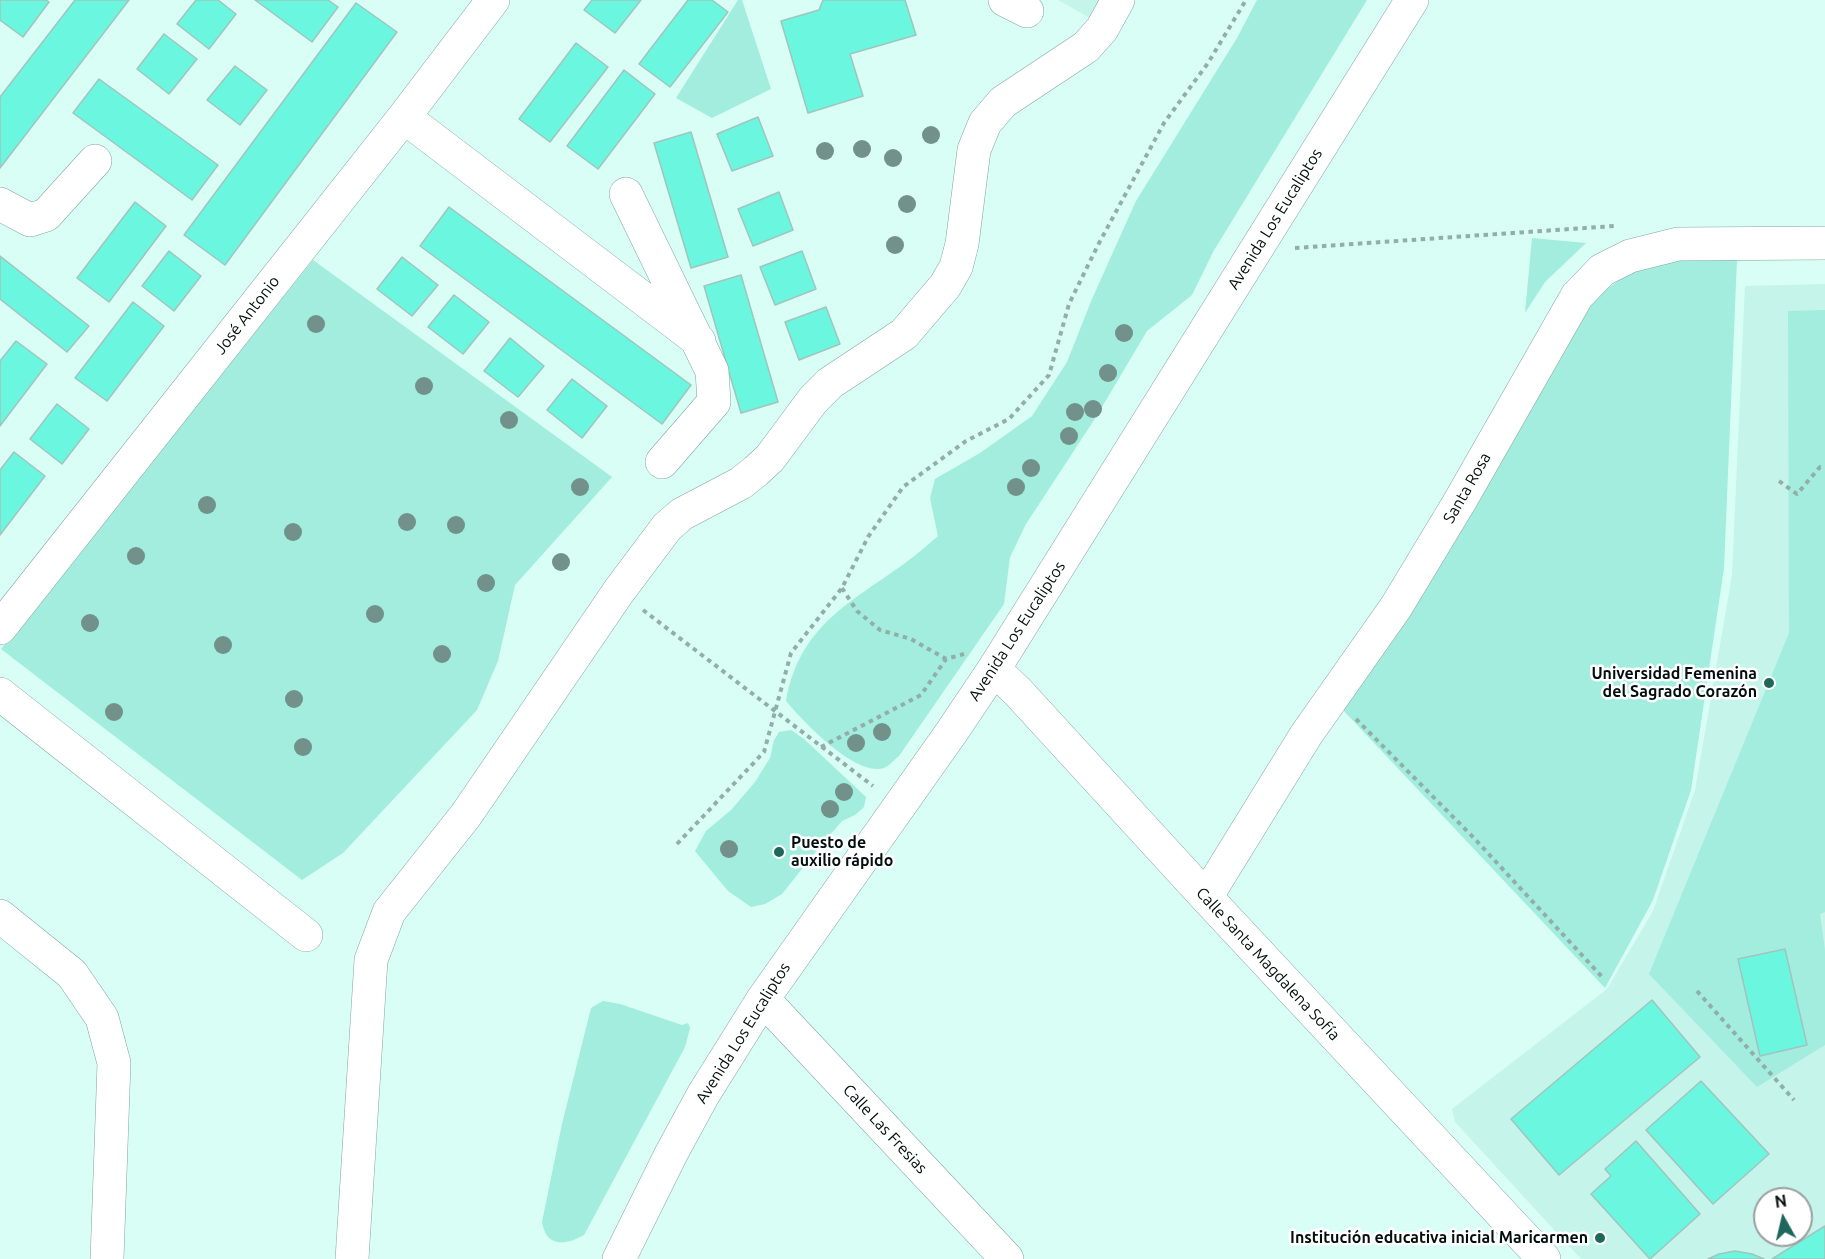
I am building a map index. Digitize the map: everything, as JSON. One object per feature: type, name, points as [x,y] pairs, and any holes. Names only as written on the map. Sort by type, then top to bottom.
[{"type":"street","points":[[352,1259],[371,960],[389,912],[466,815],[619,591],[667,527],[697,505],[741,483],[756,471],[770,458],[813,400],[830,383],[904,334],[945,286],[956,267],[962,244],[974,150],[985,123],[1003,102],[1086,47],[1102,30],[1115,10],[1118,0]]},
{"type":"street","name":"Avenida Los Eucaliptos","points":[[619,1259],[670,1154],[703,1095],[763,999],[994,669],[1412,0]]},
{"type":"street","name":"José Antonio","points":[[0,628],[404,117],[486,2]]},
{"type":"street","points":[[404,117],[699,341]]},
{"type":"street","points":[[0,204],[30,220],[46,215],[95,161]]},
{"type":"street","points":[[626,194],[712,371],[714,402],[662,462]]},
{"type":"street","name":"Santa Rosa","points":[[1206,897],[1306,735],[1396,606],[1460,501],[1577,296],[1602,270],[1630,256],[1678,244],[1825,243]]},
{"type":"street","name":"Calle Santa Magdalena Sofía","points":[[994,669],[1034,709],[1531,1255]]},
{"type":"street","points":[[0,694],[306,935]]},
{"type":"street","points":[[0,916],[72,974],[102,1018],[114,1063],[107,1259]]},
{"type":"street","name":"Calle Las Fresias","points":[[763,999],[1007,1259]]},
{"type":"path","points":[[677,844],[764,752],[790,654],[842,588],[868,537],[903,486],[966,441],[1009,419],[1049,375],[1069,304],[1098,244],[1164,123],[1208,63],[1246,0]]},
{"type":"path","points":[[1255,251],[1618,226]]},
{"type":"path","points":[[1779,481],[1797,494],[1820,467],[1825,467]]},
{"type":"path","points":[[842,588],[857,611],[880,630],[911,639],[946,658],[964,654]]},
{"type":"path","points":[[619,591],[873,786]]},
{"type":"path","points":[[821,747],[921,695],[946,658]]},
{"type":"path","points":[[1334,696],[1474,838],[1604,979]]},
{"type":"path","points":[[1697,991],[1794,1100]]},
{"type":"shaded area","points":[[1058,0],[1105,0],[1095,21]]},
{"type":"shaded area","name":"Universidad Femenina del Sagrado Corazón","points":[[1825,284],[1825,1259],[1581,1259],[1455,1122],[1452,1109],[1607,989],[1653,911],[1695,790],[1732,575],[1745,286]]},
{"type":"green space","points":[[738,0],[742,0],[771,89],[712,118],[676,98]]},
{"type":"green space","points":[[1257,0],[1367,0],[1213,252],[1192,295],[1147,331],[1096,417],[1026,524],[1010,557],[1004,604],[899,756],[884,768],[872,769],[859,764],[845,756],[817,733],[786,701],[793,674],[803,652],[816,633],[832,617],[938,536],[930,498],[935,479],[980,453],[1032,416],[1067,362],[1092,299],[1136,201],[1237,38]]},
{"type":"green space","points":[[1532,238],[1586,243],[1545,282],[1525,313]]},
{"type":"green space","points":[[1684,257],[1737,259],[1724,568],[1691,790],[1653,900],[1605,988],[1342,709],[1586,304],[1636,268]]},
{"type":"green space","points":[[313,260],[612,477],[515,585],[498,661],[477,710],[343,853],[302,880],[1,649]]},
{"type":"green space","points":[[1825,310],[1825,912],[1820,914],[1825,950],[1825,1045],[1757,1087],[1649,974],[1789,633],[1788,311]]},
{"type":"green space","points":[[791,730],[804,739],[866,797],[864,807],[855,815],[842,821],[782,894],[765,904],[751,907],[728,891],[695,851],[706,831],[731,810],[755,782],[770,758],[774,740],[779,732]]},
{"type":"green space","points":[[603,1001],[620,1004],[682,1025],[688,1023],[690,1028],[685,1047],[584,1235],[570,1241],[557,1242],[548,1236],[542,1222],[562,1124],[591,1008]]},
{"type":"building","points":[[0,0],[46,0],[49,2],[23,37],[0,20]]},
{"type":"building","points":[[75,0],[129,0],[0,168],[0,97]]},
{"type":"building","points":[[196,0],[218,0],[236,14],[209,49],[177,24]]},
{"type":"building","points":[[255,0],[328,0],[338,7],[312,42]]},
{"type":"building","points":[[592,0],[641,0],[615,33],[584,10]]},
{"type":"building","points":[[688,0],[712,0],[728,12],[670,87],[639,64]]},
{"type":"building","points":[[823,0],[905,0],[916,35],[850,54],[863,96],[808,113],[781,21],[819,10]]},
{"type":"building","points":[[356,3],[397,32],[225,265],[184,235]]},
{"type":"building","points":[[164,34],[197,59],[169,94],[137,69]]},
{"type":"building","points":[[576,43],[608,67],[550,142],[519,119]]},
{"type":"building","points":[[235,66],[267,90],[240,125],[207,100]]},
{"type":"building","points":[[624,70],[655,94],[598,169],[567,146]]},
{"type":"building","points":[[99,79],[218,165],[192,200],[73,113]]},
{"type":"building","points":[[758,117],[773,156],[732,171],[717,134]]},
{"type":"building","points":[[691,132],[728,257],[691,268],[654,143]]},
{"type":"building","points":[[779,192],[793,230],[753,246],[738,209]]},
{"type":"building","points":[[135,202],[166,226],[109,302],[77,278]]},
{"type":"building","points":[[449,207],[691,385],[662,424],[420,246]]},
{"type":"building","points":[[169,251],[201,276],[174,311],[142,286]]},
{"type":"building","points":[[802,251],[816,289],[775,305],[760,267]]},
{"type":"building","points":[[0,256],[89,326],[67,352],[0,299]]},
{"type":"building","points":[[402,257],[438,285],[412,316],[377,289]]},
{"type":"building","points":[[741,275],[778,402],[741,413],[704,286]]},
{"type":"building","points":[[454,295],[489,322],[463,354],[428,327]]},
{"type":"building","points":[[133,302],[164,326],[107,401],[75,378]]},
{"type":"building","points":[[826,307],[840,344],[799,360],[785,322]]},
{"type":"building","points":[[510,338],[544,366],[518,397],[484,371]]},
{"type":"building","points":[[16,341],[47,364],[0,426],[0,361]]},
{"type":"building","points":[[572,379],[607,406],[582,438],[547,410]]},
{"type":"building","points":[[57,404],[89,429],[62,464],[30,439]]},
{"type":"building","points":[[14,452],[45,476],[0,535],[0,470]]},
{"type":"building","points":[[1785,949],[1807,1045],[1760,1056],[1738,959]]},
{"type":"building","points":[[1652,1000],[1700,1057],[1559,1175],[1511,1119]]},
{"type":"building","points":[[1701,1081],[1769,1154],[1713,1204],[1646,1130]]},
{"type":"building","points":[[1636,1141],[1700,1214],[1650,1259],[1591,1194],[1611,1176],[1605,1169]]},
{"type":"building","points":[[1825,1226],[1825,1259],[1772,1259],[1791,1247],[1813,1247],[1813,1233]]},
{"type":"building","points":[[1735,1251],[1752,1254],[1764,1259],[1708,1259]]},
{"type":"place","name":"Universidad Femenina del Sagrado Corazón","points":[[1769,683]]},
{"type":"place","name":"Puesto de auxilio rápido","points":[[779,852]]},
{"type":"place","name":"Institución educativa inicial Maricarmen","points":[[1600,1238]]}]
